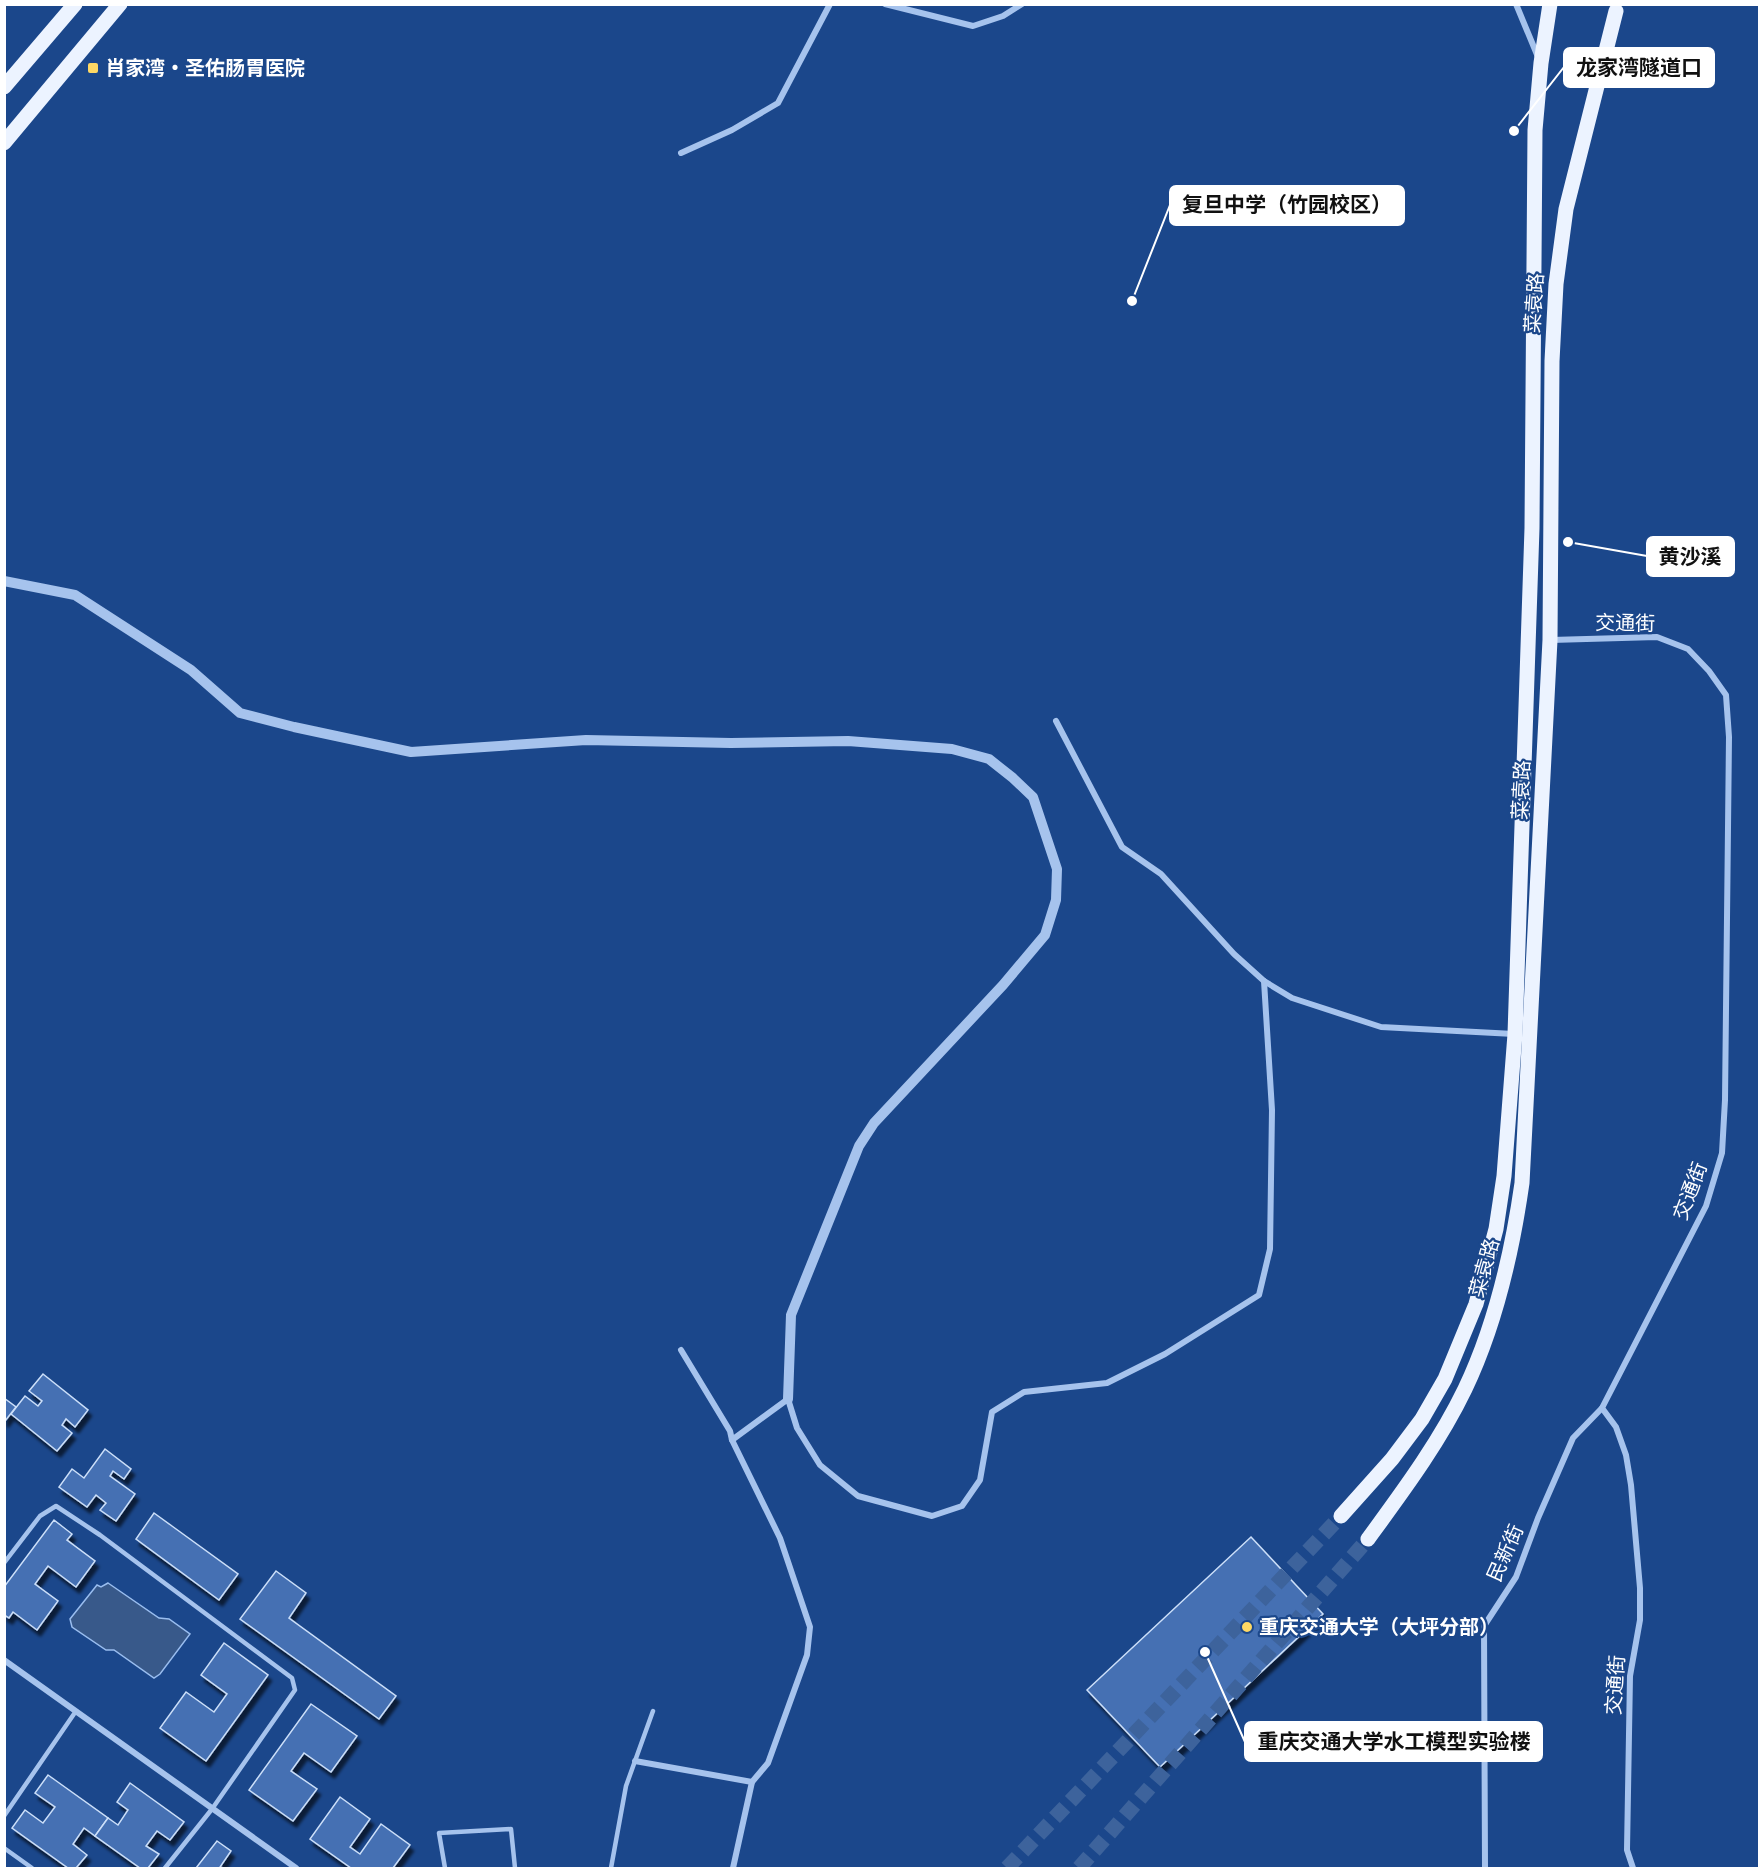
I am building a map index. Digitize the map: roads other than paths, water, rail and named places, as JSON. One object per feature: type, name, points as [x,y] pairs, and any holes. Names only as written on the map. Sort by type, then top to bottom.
[{"type":"main road","points":[[4,87],[75,4]]},
{"type":"main road","points":[[4,143],[120,4]]},
{"type":"main road","name":"菜袁路","points":[[1341,1516],[1392,1459],[1422,1419],[1445,1379],[1476,1304],[1496,1229],[1502,1186],[1515,1034],[1532,528],[1535,130],[1540,63],[1550,4]]},
{"type":"main road","name":"菜袁路","points":[[1368,1539],[1416,1472],[1465,1389],[1482,1349],[1507,1273],[1515,1233],[1522,1183],[1550,640],[1552,361],[1556,284],[1566,209],[1616,11]]},
{"type":"street","points":[[681,153],[732,130],[778,103],[830,4]]},
{"type":"street","points":[[885,4],[973,26],[1003,16],[1022,4]]},
{"type":"street","points":[[1516,4],[1540,63]]},
{"type":"street","points":[[4,581],[75,596],[191,670],[240,713],[411,752],[586,740],[731,744],[848,741],[952,749],[989,759],[1034,797],[1057,869],[1056,900],[1045,935],[1003,985],[874,1123],[860,1146],[791,1315],[788,1399],[797,1428],[820,1465],[858,1496],[932,1516],[962,1506],[980,1480],[992,1412],[1024,1392],[1107,1383],[1165,1354],[1258,1295],[1270,1249],[1272,1110],[1264,981]]},
{"type":"street","name":"交通街","points":[[1550,640],[1658,637],[1688,649],[1709,671],[1726,696],[1729,737],[1725,1100],[1722,1153],[1706,1206],[1602,1408],[1616,1427],[1626,1455],[1631,1485],[1640,1588],[1640,1620],[1630,1676],[1627,1850],[1633,1869]]},
{"type":"street","points":[[1056,721],[1122,847],[1161,874],[1234,954],[1264,981],[1292,998],[1381,1027],[1515,1034]]},
{"type":"street","points":[[681,1350],[730,1431],[732,1440],[780,1538],[810,1627],[807,1655],[768,1763],[752,1782],[740,1828],[733,1869]]},
{"type":"street","points":[[732,1440],[788,1399]]},
{"type":"street","name":"民新街","points":[[1485,1869],[1484,1626],[1516,1577],[1538,1518],[1573,1438],[1602,1408]]},
{"type":"street","points":[[4,1660],[296,1869]]},
{"type":"street","points":[[635,1761],[752,1782]]},
{"type":"lane","points":[[4,1563],[40,1516],[56,1506],[100,1535],[292,1678],[295,1690],[212,1809],[165,1869]]},
{"type":"lane","points":[[611,1869],[626,1786],[653,1711]]},
{"type":"lane","points":[[4,1816],[76,1712]]},
{"type":"lane","points":[[445,1869],[439,1833],[511,1829],[515,1869]]},
{"type":"lane","points":[[4,1848],[32,1869]]},
{"type":"water","points":[[108,1583],[159,1618],[169,1619],[190,1634],[160,1674],[154,1678],[114,1650],[106,1650],[72,1627],[70,1619],[97,1585],[101,1587]]},
{"type":"tunnel","points":[[1007,1868],[1341,1516]]},
{"type":"tunnel","points":[[1079,1868],[1368,1539]]},
{"type":"place","name":"肖家湾‧圣佑肠胃医院","points":[[93,68]]},
{"type":"place","name":"龙家湾隧道口","points":[[1514,131]]},
{"type":"place","name":"复旦中学（竹园校区）","points":[[1132,301]]},
{"type":"place","name":"黄沙溪","points":[[1568,542]]},
{"type":"place","name":"重庆交通大学（大坪分部）","points":[[1247,1627]]},
{"type":"place","name":"重庆交通大学水工模型实验楼","points":[[1205,1652]]}]
